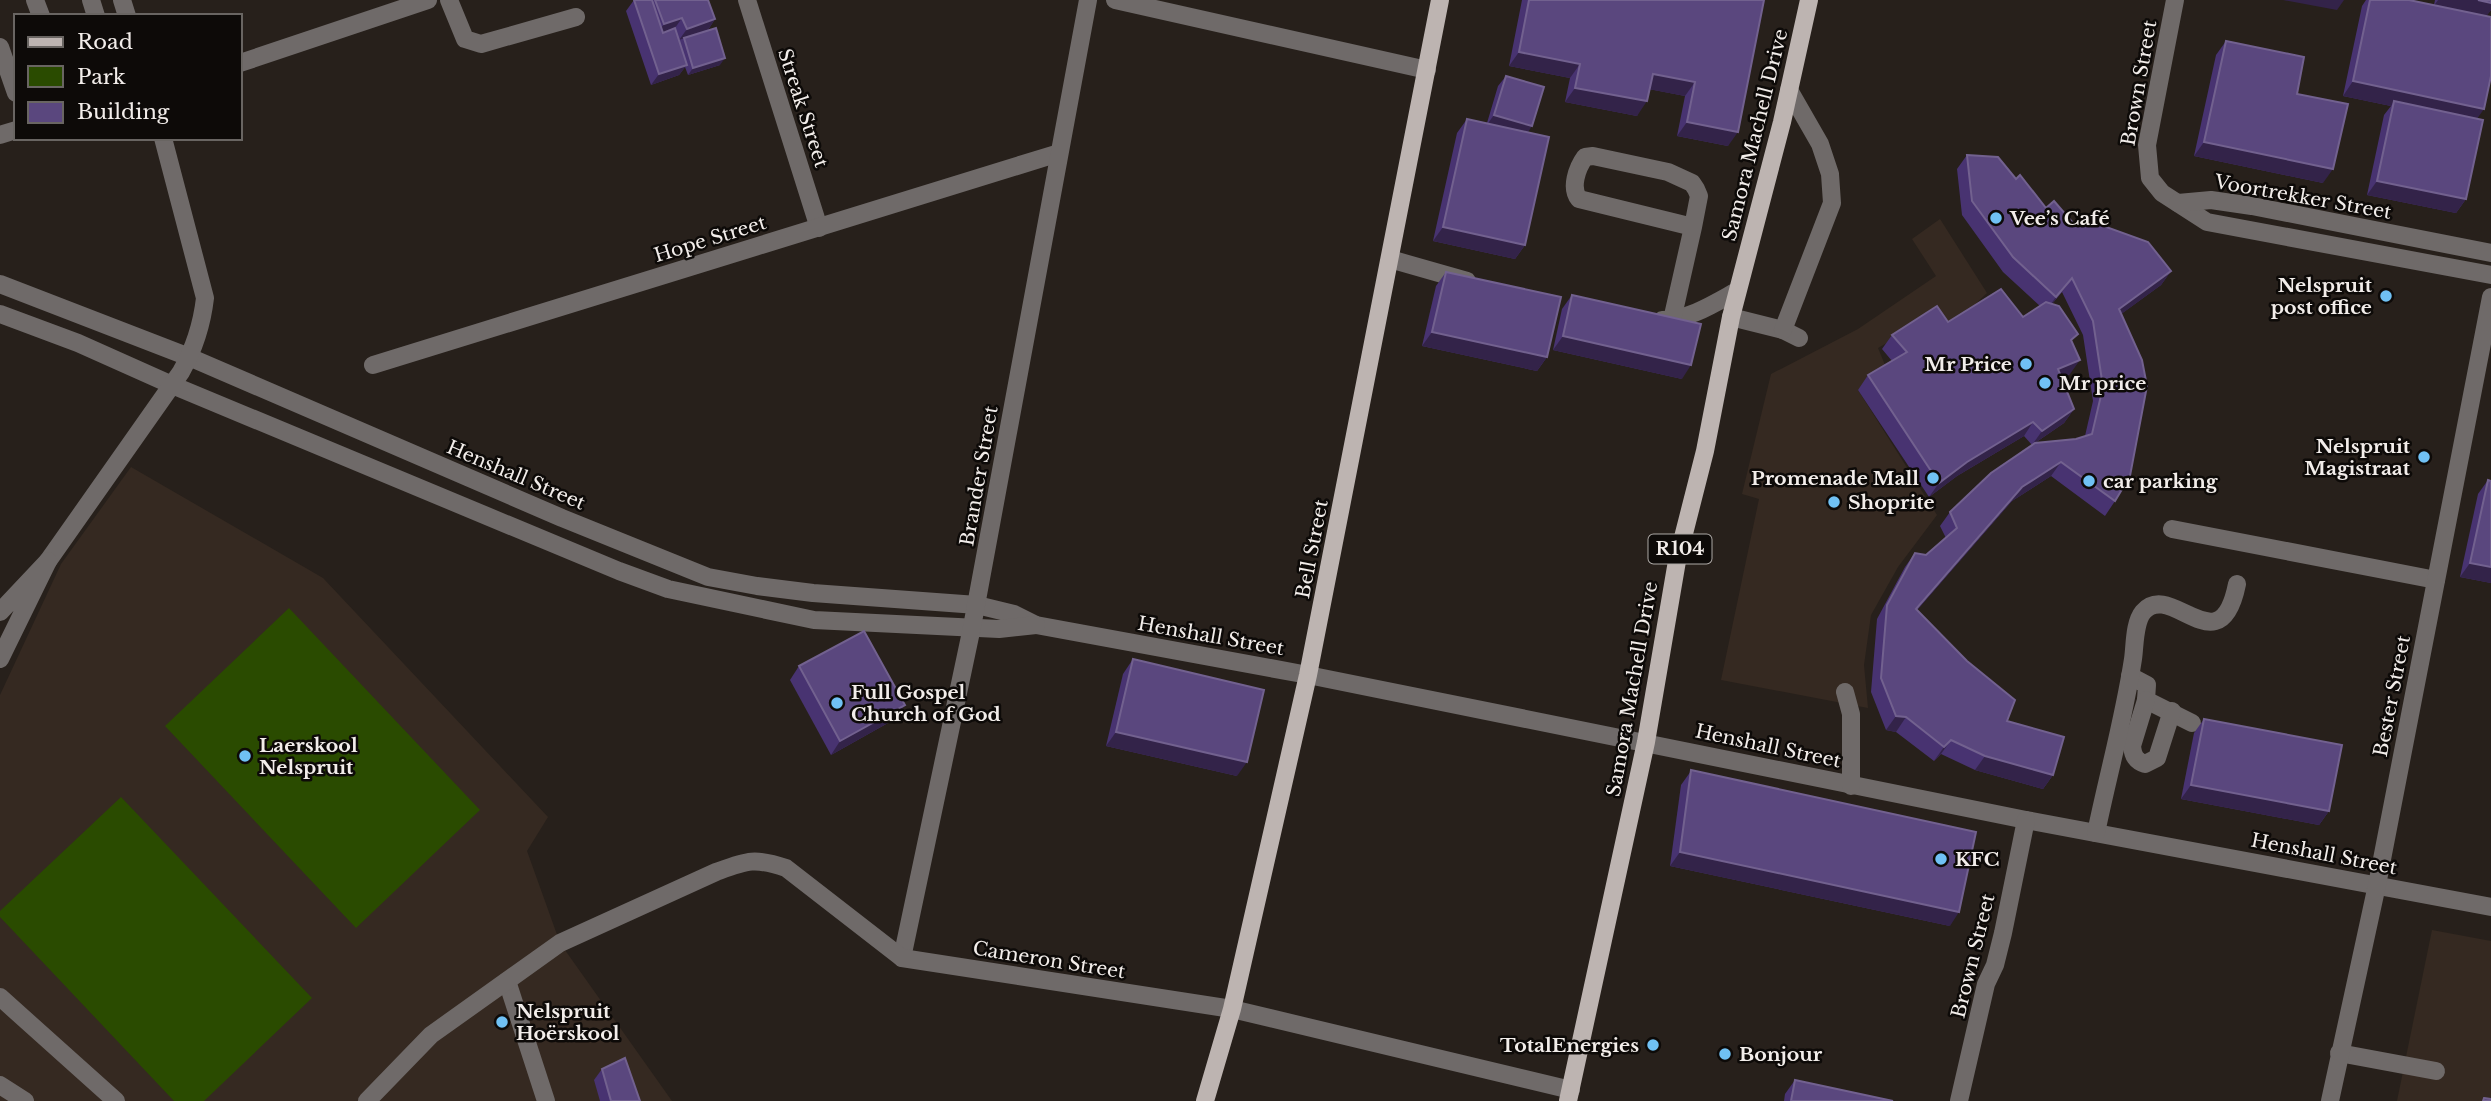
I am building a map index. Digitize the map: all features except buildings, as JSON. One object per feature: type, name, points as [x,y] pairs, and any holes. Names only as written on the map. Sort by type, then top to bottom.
[{"type":"main road","name":"Bell Street","points":[[1205,1101],[1232,1009],[1308,675],[1440,0]]},
{"type":"main road","name":"Samora Machell Drive","points":[[1570,1096],[1646,742],[1677,561],[1705,450],[1737,291],[1809,0]]},
{"type":"street","points":[[242,62],[428,0]]},
{"type":"street","points":[[449,0],[465,39],[481,44],[576,17]]},
{"type":"street","name":"Streak Street","points":[[747,0],[819,228]]},
{"type":"street","name":"Brander Street","points":[[902,958],[972,627],[1088,0]]},
{"type":"street","points":[[1115,0],[1427,70]]},
{"type":"street","points":[[1172,0],[1191,17]]},
{"type":"street","name":"Brown Street","points":[[2175,0],[2147,145],[2147,163],[2155,187],[2178,202]]},
{"type":"street","points":[[0,47],[14,87]]},
{"type":"street","points":[[1731,317],[1791,334],[1832,203],[1830,174],[1820,144],[1789,89]]},
{"type":"street","points":[[0,612],[48,561],[181,371],[202,319],[205,298],[164,140]]},
{"type":"street","name":"Hope Street","points":[[373,365],[1059,153]]},
{"type":"street","points":[[1672,320],[1693,227],[1699,196],[1692,183],[1668,172],[1593,156],[1585,157],[1581,162],[1573,187],[1579,199],[1693,227]]},
{"type":"street","name":"Voortrekker Street","points":[[2178,202],[2211,200],[2252,206],[2491,253]]},
{"type":"street","name":"Voortrekker Street","points":[[2178,202],[2207,222],[2491,275]]},
{"type":"street","points":[[1390,259],[1487,286]]},
{"type":"street","name":"Henshall Street","points":[[0,284],[181,371],[619,571],[668,589],[814,620],[1015,629],[1036,625]]},
{"type":"street","points":[[1643,320],[1672,320],[1700,310],[1737,291]]},
{"type":"street","name":"Bester Street","points":[[2329,1101],[2377,885],[2491,297]]},
{"type":"street","name":"Henshall Street","points":[[5,320],[181,371],[708,577],[813,593],[976,605],[1014,614],[1036,625],[1308,675],[2026,820],[2491,907]]},
{"type":"street","points":[[2172,528],[2436,580]]},
{"type":"street","points":[[0,659],[48,561]]},
{"type":"street","points":[[2096,833],[2130,676],[2137,628],[2143,612],[2160,604],[2205,622],[2214,622],[2233,602],[2237,584]]},
{"type":"street","points":[[2130,676],[2147,685],[2146,700],[2132,746],[2133,753],[2140,762],[2145,764],[2157,758],[2172,711]]},
{"type":"street","points":[[1845,692],[1851,714],[1851,786]]},
{"type":"street","points":[[2146,700],[2192,723]]},
{"type":"street","name":"Brown Street","points":[[1959,1101],[1986,984],[1995,965],[2003,933],[2026,820]]},
{"type":"street","name":"Cameron Street","points":[[367,1101],[431,1035],[559,943],[716,872],[742,863],[764,860],[786,867],[902,958],[1232,1009],[1570,1096]]},
{"type":"street","points":[[507,981],[546,1101]]},
{"type":"street","points":[[0,997],[116,1101]]},
{"type":"street","points":[[2339,1053],[2436,1071]]},
{"type":"street","points":[[0,1085],[24,1101]]},
{"type":"shaded area","points":[[1940,219],[1987,293],[1947,331],[1927,320],[1878,348],[1885,365],[1858,390],[1937,515],[1898,567],[1871,615],[1864,665],[1868,708],[1721,680],[1759,499],[1742,494],[1771,374],[1858,329],[1936,276],[1912,239]]},
{"type":"shaded area","name":"Laerskool Nelspruit","points":[[131,467],[323,578],[548,817],[527,851],[560,943],[672,1101],[0,1101],[0,695],[61,564]]},
{"type":"shaded area","points":[[2432,930],[2491,941],[2491,1101],[2397,1101]]},
{"type":"green space","points":[[289,608],[480,810],[356,928],[165,726]]},
{"type":"green space","points":[[121,797],[312,998],[204,1101],[174,1101],[0,917],[0,911]]},
{"type":"place","name":"Vee’s Café","points":[[1996,218]]},
{"type":"place","name":"Nelspruit post office","points":[[2386,296]]},
{"type":"place","name":"Mr Price","points":[[2026,364]]},
{"type":"place","name":"Mr price","points":[[2045,383]]},
{"type":"place","name":"Nelspruit Magistraat","points":[[2424,457]]},
{"type":"place","name":"Promenade Mall","points":[[1933,478]]},
{"type":"place","name":"car parking","points":[[2089,481]]},
{"type":"place","name":"Shoprite","points":[[1834,502]]},
{"type":"place","name":"Full Gospel Church of God","points":[[837,703]]},
{"type":"place","name":"Laerskool Nelspruit","points":[[245,756]]},
{"type":"place","name":"KFC","points":[[1941,859]]},
{"type":"place","name":"Nelspruit Hoërskool","points":[[502,1022]]},
{"type":"place","name":"TotalEnergies","points":[[1653,1045]]},
{"type":"place","name":"Bonjour","points":[[1725,1054]]}]
